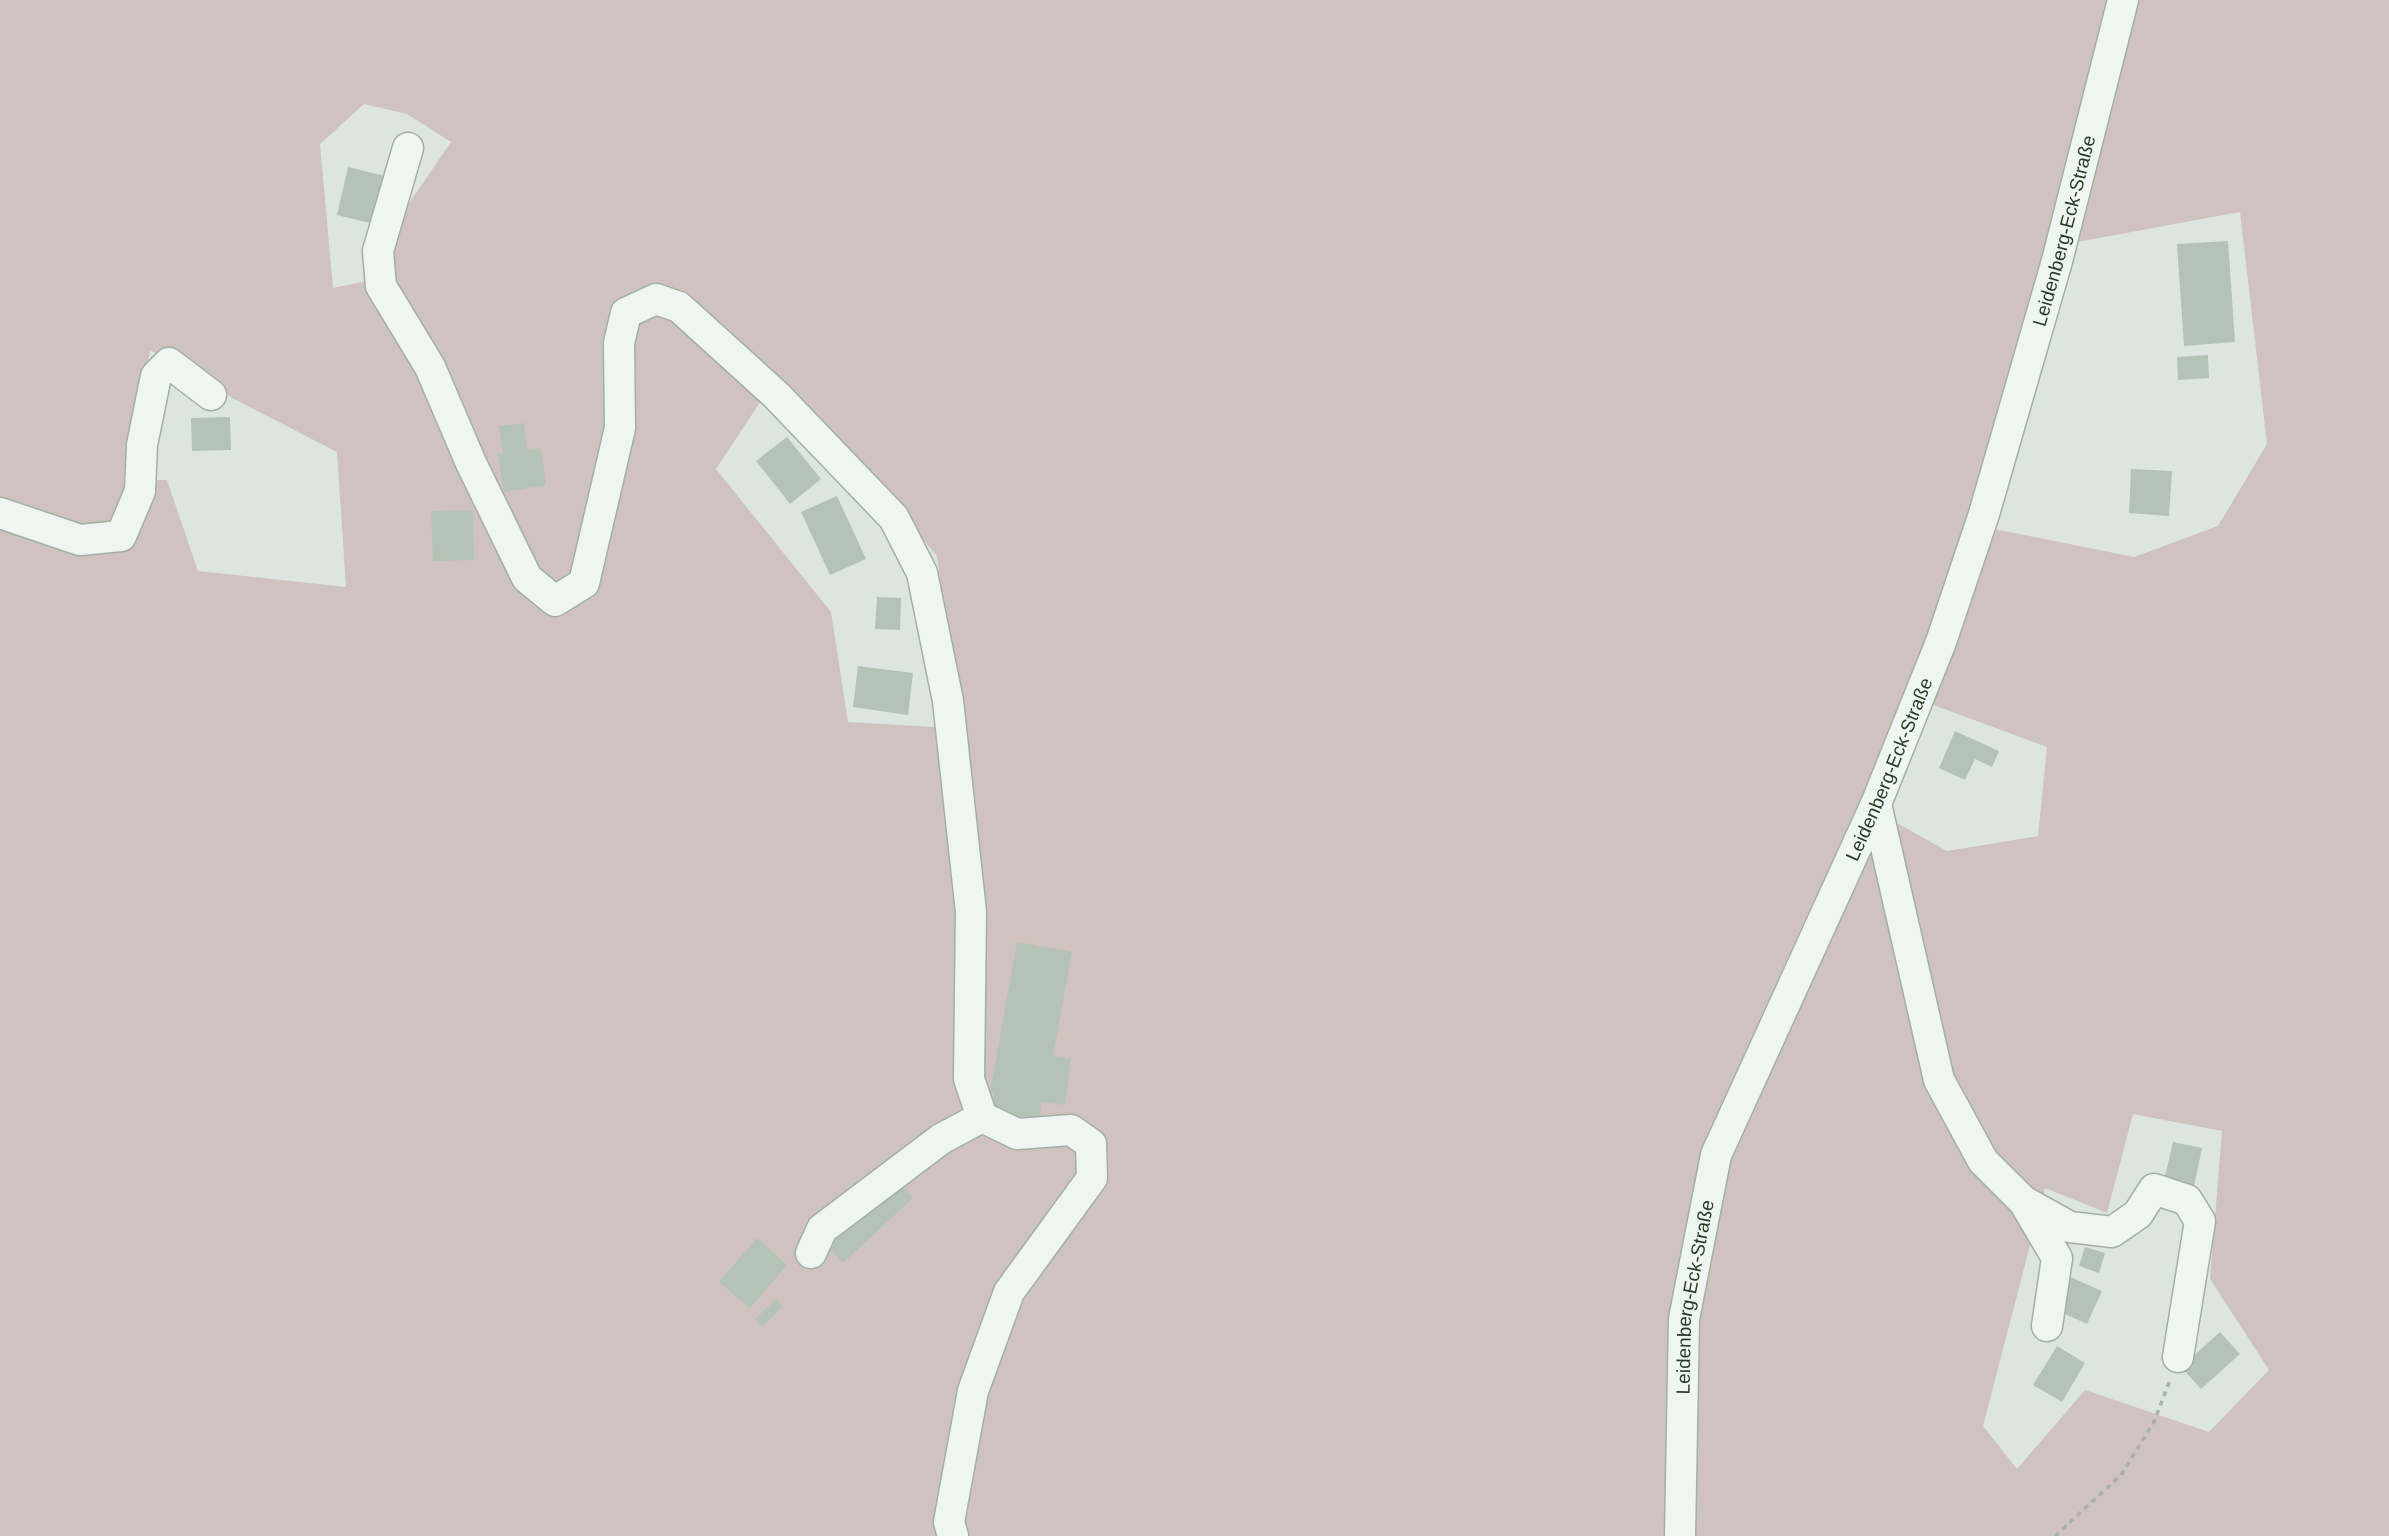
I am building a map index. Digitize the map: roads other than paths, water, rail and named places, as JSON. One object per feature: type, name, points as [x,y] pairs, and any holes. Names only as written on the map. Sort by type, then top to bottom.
[{"type":"street","name":"Leidenberg-Eck-Straße","points":[[1680,1536],[1684,1319],[1716,1155],[1876,804],[1941,642],[1984,514],[2057,261],[2123,0]]},
{"type":"street","points":[[408,148],[378,251],[381,286],[430,366],[471,463],[527,578],[555,601],[584,583],[620,428],[619,342],[626,313],[656,299],[679,307],[776,395],[894,518],[922,573],[948,701],[971,912],[969,1079],[982,1117],[1017,1134],[1071,1130],[1091,1144],[1092,1178],[1009,1293],[972,1391],[949,1522],[953,1536]]},
{"type":"street","points":[[0,513],[80,540],[121,536],[140,491],[142,446],[156,376],[169,363],[211,395]]},
{"type":"street","points":[[1876,804],[1939,1080],[1983,1161],[2024,1202],[2057,1258],[2047,1326]]},
{"type":"street","points":[[811,1253],[822,1228],[941,1139],[982,1117]]},
{"type":"street","points":[[2024,1202],[2070,1227],[2112,1231],[2137,1214],[2154,1189],[2187,1200],[2200,1221],[2178,1357]]}]
